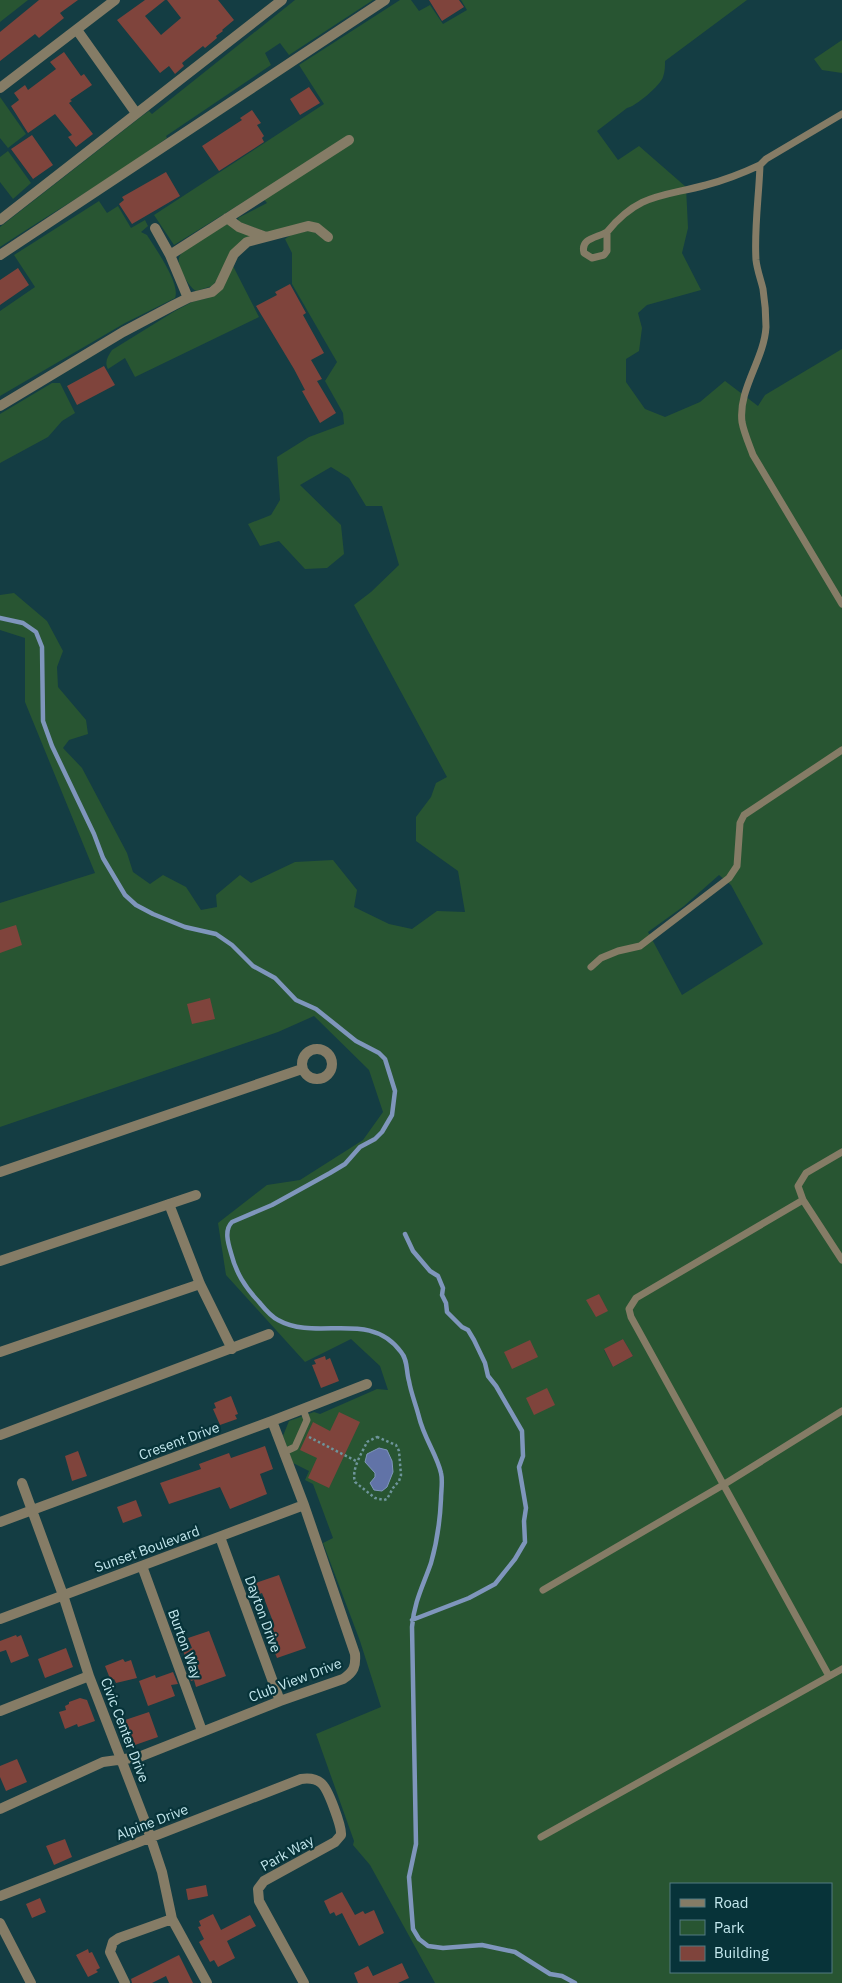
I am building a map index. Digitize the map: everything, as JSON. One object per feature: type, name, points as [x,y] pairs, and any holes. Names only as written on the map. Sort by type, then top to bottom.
[{"type":"street","points":[[0,88],[115,0]]},
{"type":"street","points":[[0,220],[282,0]]},
{"type":"street","points":[[0,255],[385,0]]},
{"type":"street","points":[[77,30],[136,113]]},
{"type":"street","points":[[170,255],[350,140]]},
{"type":"street","points":[[226,218],[239,227],[266,237]]},
{"type":"street","points":[[0,406],[124,332],[188,298],[208,294],[216,289],[228,264],[238,250],[248,242],[308,226],[316,228],[328,237]]},
{"type":"street","points":[[155,228],[170,255],[188,298]]},
{"type":"street","points":[[0,1172],[302,1069]]},
{"type":"street","points":[[0,1261],[196,1195]]},
{"type":"street","points":[[169,1204],[200,1284],[232,1349]]},
{"type":"street","points":[[0,1352],[200,1284]]},
{"type":"street","points":[[0,1435],[269,1334]]},
{"type":"street","name":"Cresent Drive","points":[[0,1522],[272,1422],[367,1384]]},
{"type":"street","name":"Club View Drive","points":[[0,1809],[103,1762],[139,1757],[280,1701],[343,1679],[351,1674],[356,1661],[355,1654],[304,1505],[272,1422]]},
{"type":"street","name":"Civic Center Drive","points":[[22,1483],[63,1595],[89,1676],[151,1837],[162,1872],[172,1918],[207,1983]]},
{"type":"street","name":"Sunset Boulevard","points":[[0,1619],[304,1505]]},
{"type":"street","name":"Dayton Drive","points":[[220,1537],[280,1701]]},
{"type":"street","name":"Burton Way","points":[[142,1566],[202,1731]]},
{"type":"street","points":[[0,1711],[89,1676]]},
{"type":"street","name":"Alpine Drive","points":[[0,1896],[301,1778],[315,1779]]},
{"type":"street","name":"Park Way","points":[[304,1983],[259,1901],[258,1889],[264,1882],[335,1842],[341,1835],[340,1826],[324,1786],[315,1779]]},
{"type":"street","points":[[124,1983],[110,1952],[113,1942],[172,1918]]},
{"type":"street","points":[[0,1923],[32,1983]]},
{"type":"lane","points":[[607,232],[631,209],[642,202],[670,192],[722,181],[760,165],[766,159],[842,114]]},
{"type":"lane","points":[[760,165],[755,242],[756,263],[766,312],[766,329],[761,353],[747,387],[743,404],[742,422],[754,454],[842,604]]},
{"type":"lane","points":[[591,967],[601,958],[618,951],[640,946],[729,878],[736,866],[740,823],[744,815],[842,750]]},
{"type":"lane","points":[[842,1152],[806,1173],[798,1186],[804,1200],[842,1260]]},
{"type":"lane","points":[[804,1200],[636,1298],[631,1303],[629,1309],[630,1317],[829,1676]]},
{"type":"lane","points":[[284,1452],[295,1447],[307,1420],[303,1409]]},
{"type":"lane","points":[[543,1590],[723,1485],[842,1410]]},
{"type":"lane","points":[[541,1837],[842,1669]]},
{"type":"path","points":[[301,1433],[358,1462]]},
{"type":"path","points":[[380,1437],[396,1445],[399,1451],[401,1475],[387,1498],[384,1500],[375,1498],[356,1482],[354,1473],[358,1462],[368,1440],[380,1437]]},
{"type":"green space","points":[[0,0],[28,0],[0,22]]},
{"type":"green space","points":[[295,0],[373,0],[289,55],[280,43],[265,53],[271,65],[166,136],[167,138],[126,166],[0,247],[0,227],[142,116],[149,111],[152,114]]},
{"type":"green space","points":[[400,0],[411,0],[419,11],[430,5],[443,24],[467,10],[461,0],[747,0],[665,61],[663,77],[653,90],[597,131],[618,160],[639,146],[686,187],[688,228],[682,253],[701,290],[647,305],[638,313],[642,328],[639,351],[626,359],[626,382],[645,409],[665,417],[700,402],[725,381],[758,406],[765,395],[842,349],[842,1983],[435,1983],[370,1865],[353,1845],[354,1841],[316,1734],[381,1707],[360,1641],[323,1543],[333,1538],[313,1484],[305,1480],[309,1471],[293,1463],[283,1436],[289,1421],[314,1412],[320,1414],[377,1389],[388,1390],[380,1366],[351,1339],[305,1362],[226,1275],[218,1223],[267,1185],[300,1180],[363,1140],[383,1112],[369,1070],[314,1016],[278,1032],[0,1127],[0,903],[95,873],[25,702],[25,638],[0,630],[0,595],[14,593],[47,621],[63,651],[57,667],[58,687],[86,720],[88,734],[69,740],[63,748],[82,768],[127,853],[133,872],[150,884],[163,875],[186,887],[201,910],[217,907],[216,895],[240,875],[251,883],[295,862],[333,860],[357,890],[354,907],[389,924],[412,929],[437,911],[465,912],[458,871],[416,841],[416,817],[431,797],[436,783],[447,777],[354,605],[371,592],[399,565],[382,506],[366,506],[349,478],[331,467],[300,485],[341,525],[344,554],[327,568],[305,569],[279,541],[260,546],[248,524],[271,515],[280,500],[277,457],[309,437],[344,424],[343,413],[325,381],[337,362],[292,284],[292,253],[285,239],[291,235],[311,230],[328,242],[331,239],[320,226],[269,233],[239,222],[238,218],[267,203],[258,193],[174,245],[154,215],[324,104],[299,65]],"holes":[[[719,875],[731,885],[763,944],[682,995],[648,932],[684,906]],[[623,1339],[633,1356],[613,1367],[604,1350]]]},
{"type":"green space","points":[[842,40],[842,73],[822,70],[814,59]]},
{"type":"green space","points":[[0,97],[26,134],[8,148],[0,138]]},
{"type":"green space","points":[[8,151],[31,183],[13,199],[0,182],[0,157]]},
{"type":"green space","points":[[99,201],[107,213],[118,206],[131,228],[145,220],[148,226],[141,232],[147,235],[171,275],[176,292],[175,298],[125,323],[0,396],[0,311],[35,287],[14,255]]},
{"type":"green space","points":[[228,223],[254,237],[212,286],[196,291],[181,270],[180,255],[183,251]]},
{"type":"green space","points":[[232,264],[259,317],[135,377],[125,358],[108,369],[106,361],[112,350],[175,311],[192,302],[208,298]]},
{"type":"green space","points":[[52,383],[60,383],[75,413],[62,421],[48,437],[0,463],[0,414]]},
{"type":"water","points":[[379,1448],[387,1450],[392,1461],[393,1472],[387,1487],[382,1491],[374,1490],[370,1483],[375,1477],[375,1473],[365,1462],[367,1454]]},
{"type":"building","points":[[39,0],[78,0],[60,13],[64,18],[39,38],[35,34],[0,61],[0,32]]},
{"type":"building","points":[[145,0],[165,0],[145,16],[161,35],[181,18],[167,0],[218,0],[234,20],[205,48],[203,46],[182,63],[184,66],[175,74],[169,66],[160,73],[117,20]]},
{"type":"building","points":[[429,0],[459,0],[464,7],[442,21]]},
{"type":"building","points":[[64,52],[81,76],[84,74],[92,85],[70,100],[72,101],[69,103],[93,134],[76,147],[68,137],[72,135],[55,114],[28,133],[11,106],[19,100],[14,93],[25,85],[28,90],[56,69],[50,62]]},
{"type":"building","points":[[309,87],[320,103],[300,115],[290,99]]},
{"type":"building","points":[[252,110],[261,123],[257,125],[264,136],[262,138],[264,142],[219,171],[202,146],[242,120],[240,118]]},
{"type":"building","points":[[32,135],[53,165],[33,179],[11,149]]},
{"type":"building","points":[[166,172],[180,196],[132,224],[119,204],[124,200],[122,197]]},
{"type":"building","points":[[18,268],[29,285],[0,305],[0,280]]},
{"type":"building","points":[[290,284],[306,313],[303,315],[324,353],[311,360],[322,379],[317,381],[336,413],[320,423],[302,391],[305,390],[294,369],[256,306],[277,295],[275,292]]},
{"type":"building","points":[[104,366],[115,385],[77,405],[67,386]]},
{"type":"building","points":[[16,925],[22,945],[0,953],[0,930]]},
{"type":"building","points":[[210,998],[215,1019],[192,1024],[187,1004]]},
{"type":"building","points":[[599,1294],[608,1311],[596,1317],[586,1300]]},
{"type":"building","points":[[623,1339],[633,1356],[613,1367],[604,1349]]},
{"type":"building","points":[[530,1340],[538,1357],[512,1369],[504,1352]]},
{"type":"building","points":[[325,1356],[326,1360],[330,1358],[339,1381],[321,1388],[312,1365],[316,1364],[314,1360]]},
{"type":"building","points":[[547,1388],[555,1405],[534,1415],[526,1398]]},
{"type":"building","points":[[231,1396],[238,1414],[235,1415],[237,1419],[220,1425],[213,1409],[216,1408],[214,1403]]},
{"type":"building","points":[[339,1412],[360,1422],[329,1488],[308,1478],[317,1458],[300,1450],[313,1422],[330,1431]]},
{"type":"building","points":[[265,1446],[273,1469],[260,1474],[267,1494],[230,1509],[220,1487],[169,1504],[160,1483],[201,1469],[199,1464],[229,1453],[231,1458]]},
{"type":"building","points":[[78,1451],[87,1476],[72,1481],[65,1456]]},
{"type":"building","points":[[136,1500],[142,1516],[123,1523],[117,1507]]},
{"type":"building","points":[[279,1575],[306,1648],[277,1658],[263,1622],[272,1619],[262,1593],[254,1596],[250,1585]]},
{"type":"building","points":[[209,1631],[226,1676],[196,1687],[194,1680],[191,1681],[186,1667],[189,1666],[183,1651],[192,1648],[188,1638]]},
{"type":"building","points":[[16,1635],[17,1637],[21,1635],[29,1656],[11,1663],[6,1650],[0,1652],[0,1641]]},
{"type":"building","points":[[66,1648],[73,1667],[45,1678],[38,1659]]},
{"type":"building","points":[[123,1659],[125,1662],[131,1660],[137,1678],[116,1683],[114,1679],[111,1681],[105,1666]]},
{"type":"building","points":[[173,1672],[178,1684],[171,1685],[175,1696],[148,1706],[139,1681],[155,1675],[156,1678]]},
{"type":"building","points":[[80,1698],[87,1700],[95,1721],[78,1727],[77,1724],[65,1729],[59,1712],[66,1710],[65,1706],[69,1702]]},
{"type":"building","points":[[149,1712],[158,1737],[135,1745],[125,1720]]},
{"type":"building","points":[[17,1759],[27,1782],[6,1791],[0,1777],[0,1766]]},
{"type":"building","points":[[65,1839],[72,1857],[54,1865],[46,1846]]},
{"type":"building","points":[[206,1885],[208,1896],[188,1900],[186,1889]]},
{"type":"building","points":[[342,1892],[355,1915],[363,1911],[365,1914],[374,1910],[384,1933],[359,1946],[342,1913],[336,1916],[334,1912],[330,1914],[324,1901]]},
{"type":"building","points":[[40,1898],[46,1912],[32,1918],[26,1904]]},
{"type":"building","points":[[213,1914],[221,1930],[250,1915],[256,1926],[227,1941],[235,1958],[218,1967],[214,1960],[210,1962],[199,1942],[204,1939],[198,1927],[201,1926],[199,1921]]},
{"type":"building","points":[[88,1949],[89,1953],[92,1952],[100,1968],[96,1970],[98,1972],[88,1977],[76,1955]]},
{"type":"building","points":[[179,1955],[193,1983],[169,1983],[166,1976],[152,1983],[132,1983],[131,1979]]},
{"type":"building","points":[[402,1963],[409,1978],[398,1983],[358,1983],[354,1973],[368,1966],[373,1976]]},
{"type":"waterway","points":[[0,618],[23,623],[36,632],[42,647],[43,721],[52,746],[94,834],[103,858],[125,895],[136,905],[153,914],[185,927],[216,934],[232,945],[253,966],[275,978],[296,1000],[316,1009],[356,1041],[379,1053],[385,1059],[395,1091],[392,1115],[382,1132],[375,1139],[360,1147],[345,1164],[272,1205],[232,1222],[227,1233],[228,1241],[233,1260],[245,1285],[267,1312],[278,1320],[293,1326],[359,1329],[374,1332],[388,1339],[401,1352],[406,1362],[411,1390],[421,1425],[441,1473],[441,1507],[437,1539],[431,1563],[417,1602],[412,1627],[416,1844],[409,1877],[413,1929],[419,1939],[428,1946],[443,1948],[482,1945],[515,1952],[550,1974],[562,1976],[575,1983]]},
{"type":"waterway","points":[[405,1234],[413,1251],[430,1271],[438,1276],[443,1288],[442,1295],[446,1303],[447,1312],[462,1327],[468,1330],[485,1363],[488,1376],[496,1386],[522,1431],[523,1456],[519,1467],[526,1508],[524,1521],[525,1542],[515,1559],[495,1584],[469,1598],[412,1620]]}]
